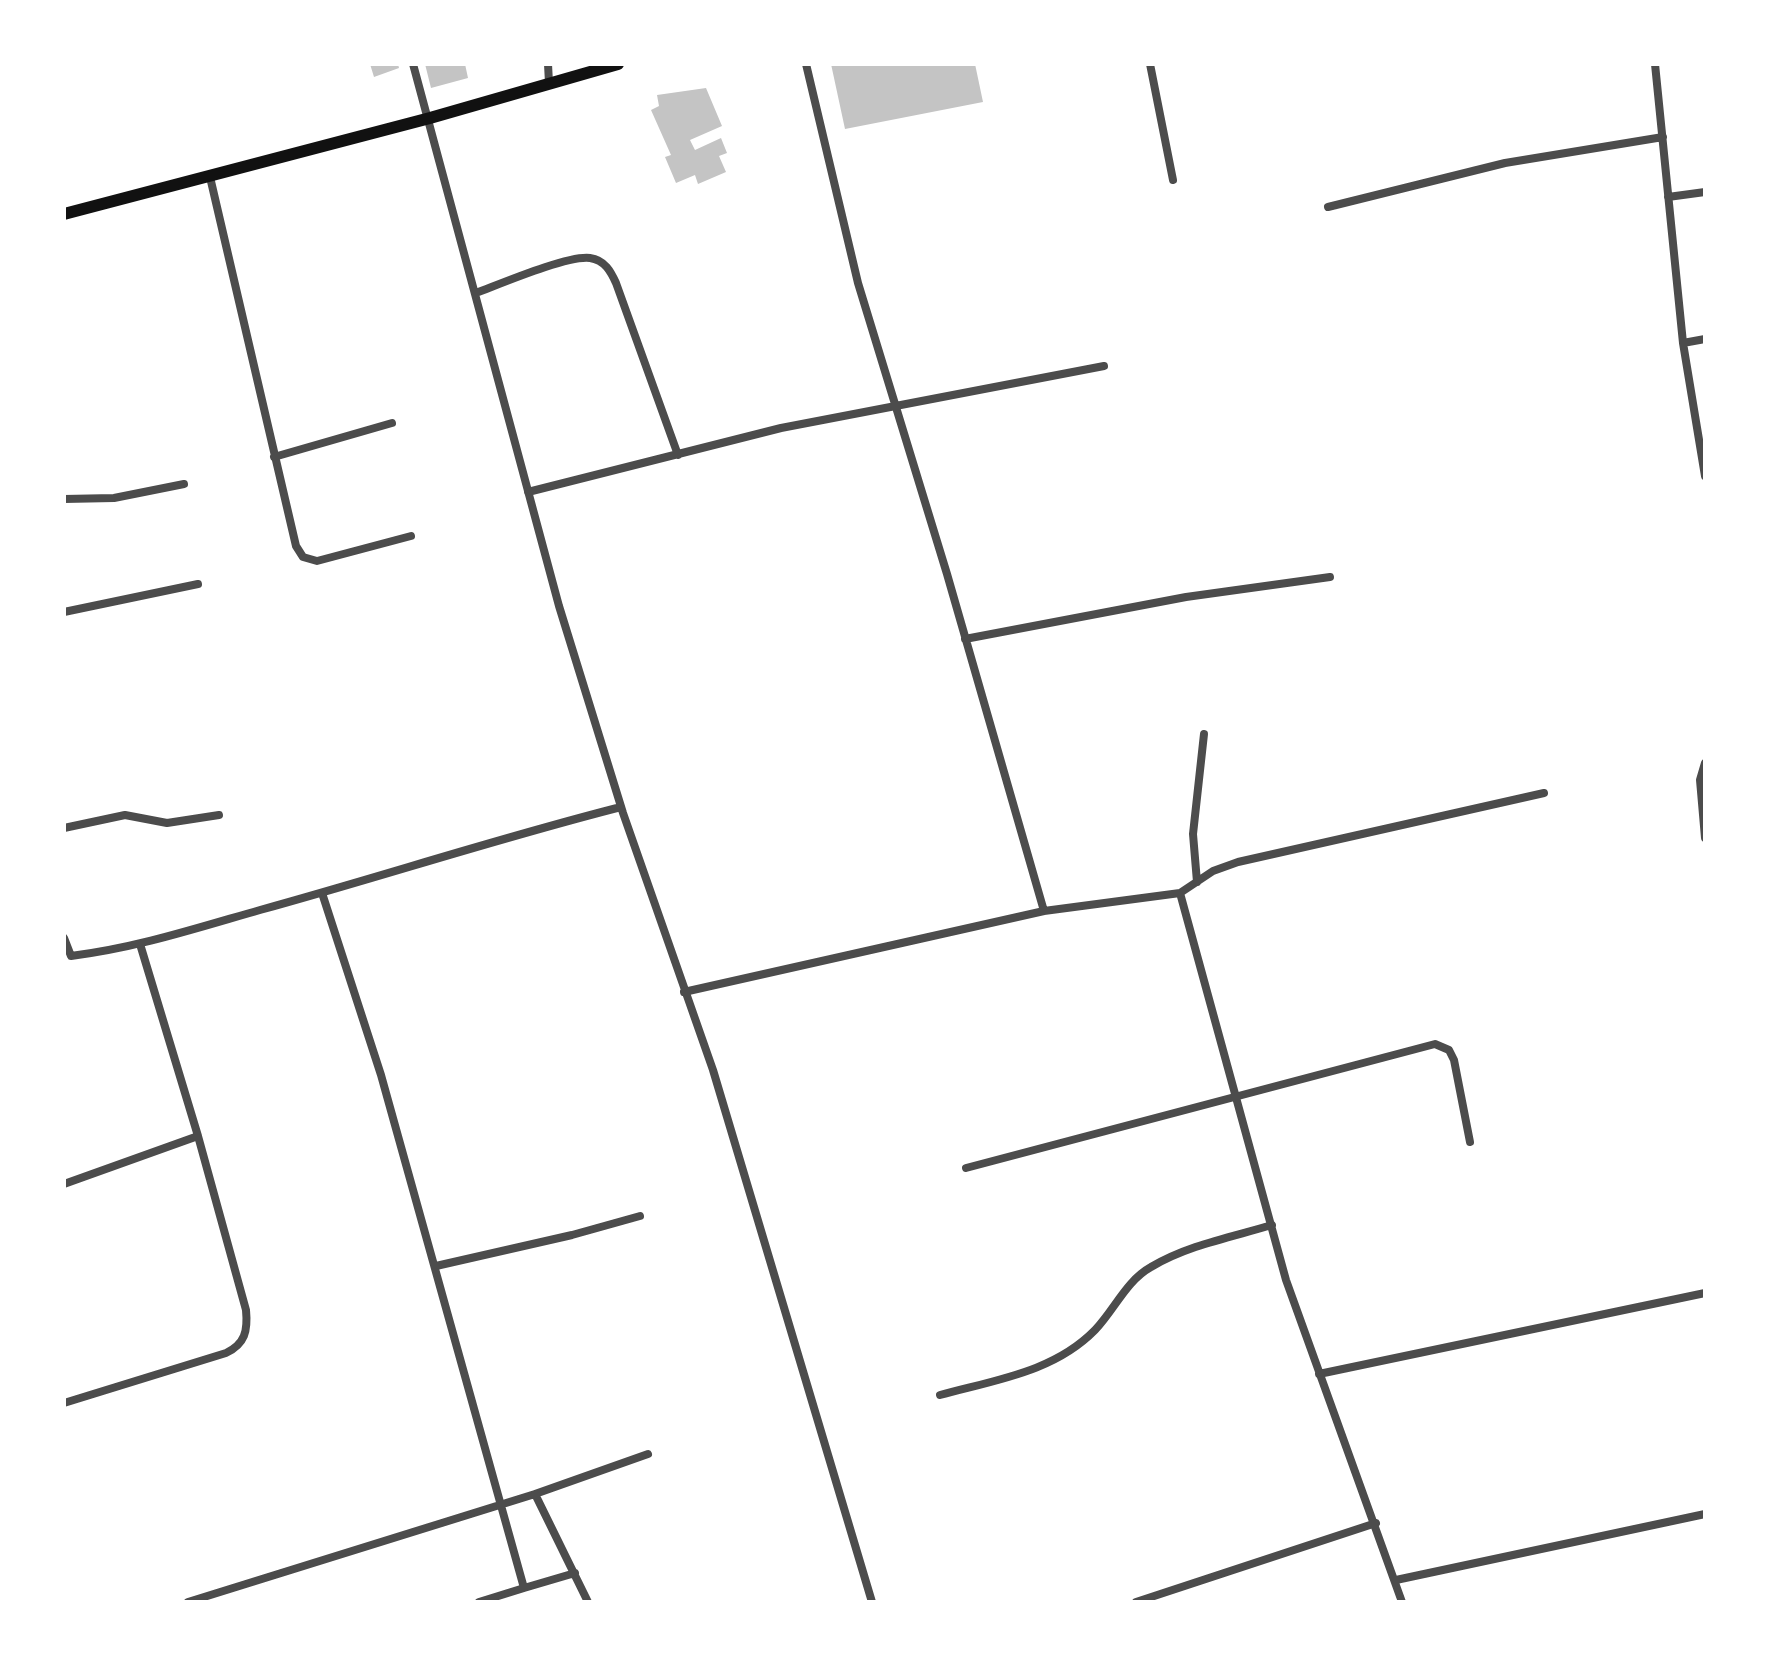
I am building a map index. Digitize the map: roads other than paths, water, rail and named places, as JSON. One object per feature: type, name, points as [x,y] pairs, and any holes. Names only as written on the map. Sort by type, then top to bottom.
[{"type":"main road","points":[[64,214],[430,118],[618,64]]},
{"type":"street","points":[[413,64],[559,606],[621,807],[713,1070],[872,1602]]},
{"type":"street","points":[[548,64],[549,83]]},
{"type":"street","points":[[806,64],[840,215],[1044,911]]},
{"type":"street","points":[[1150,64],[1173,180]]},
{"type":"street","points":[[1655,64],[1683,343],[1705,476]]},
{"type":"street","points":[[1328,207],[1505,163],[1663,137]]},
{"type":"street","points":[[210,177],[296,546],[303,557],[317,561],[411,536]]},
{"type":"street","points":[[1668,197],[1705,192]]},
{"type":"street","points":[[476,293],[570,261],[589,258],[601,262],[616,283],[678,455]]},
{"type":"street","points":[[1683,343],[1705,339]]},
{"type":"street","points":[[528,492],[895,403],[1104,366]]},
{"type":"street","points":[[274,457],[392,423]]},
{"type":"street","points":[[64,499],[114,498],[184,484]]},
{"type":"street","points":[[965,639],[1186,597],[1330,577]]},
{"type":"street","points":[[64,612],[198,584]]},
{"type":"street","points":[[1197,882],[1193,834],[1204,734]]},
{"type":"street","points":[[1705,763],[1700,780],[1705,838]]},
{"type":"street","points":[[684,992],[1044,911],[1180,893],[1238,862],[1544,793]]},
{"type":"street","points":[[64,938],[68,957],[140,944],[322,893],[472,846],[621,807]]},
{"type":"street","points":[[64,828],[125,815],[167,823],[219,815]]},
{"type":"street","points":[[322,893],[381,1075],[524,1588]]},
{"type":"street","points":[[1180,893],[1272,1225],[1319,1374],[1376,1523],[1402,1602]]},
{"type":"street","points":[[64,1403],[226,1353],[243,1340],[247,1331],[246,1310],[198,1136],[140,944]]},
{"type":"street","points":[[966,1168],[1435,1044],[1443,1045],[1454,1060],[1470,1142]]},
{"type":"street","points":[[64,1184],[198,1136]]},
{"type":"street","points":[[436,1266],[640,1216]]},
{"type":"street","points":[[940,1395],[1033,1370],[1057,1359],[1094,1331],[1130,1283],[1149,1268],[1176,1254],[1272,1225]]},
{"type":"street","points":[[1319,1374],[1705,1293]]},
{"type":"street","points":[[188,1602],[503,1505],[648,1454]]},
{"type":"street","points":[[535,1494],[588,1602]]},
{"type":"street","points":[[1396,1580],[1705,1514]]},
{"type":"street","points":[[1136,1602],[1376,1523]]},
{"type":"street","points":[[479,1602],[575,1573]]}]
